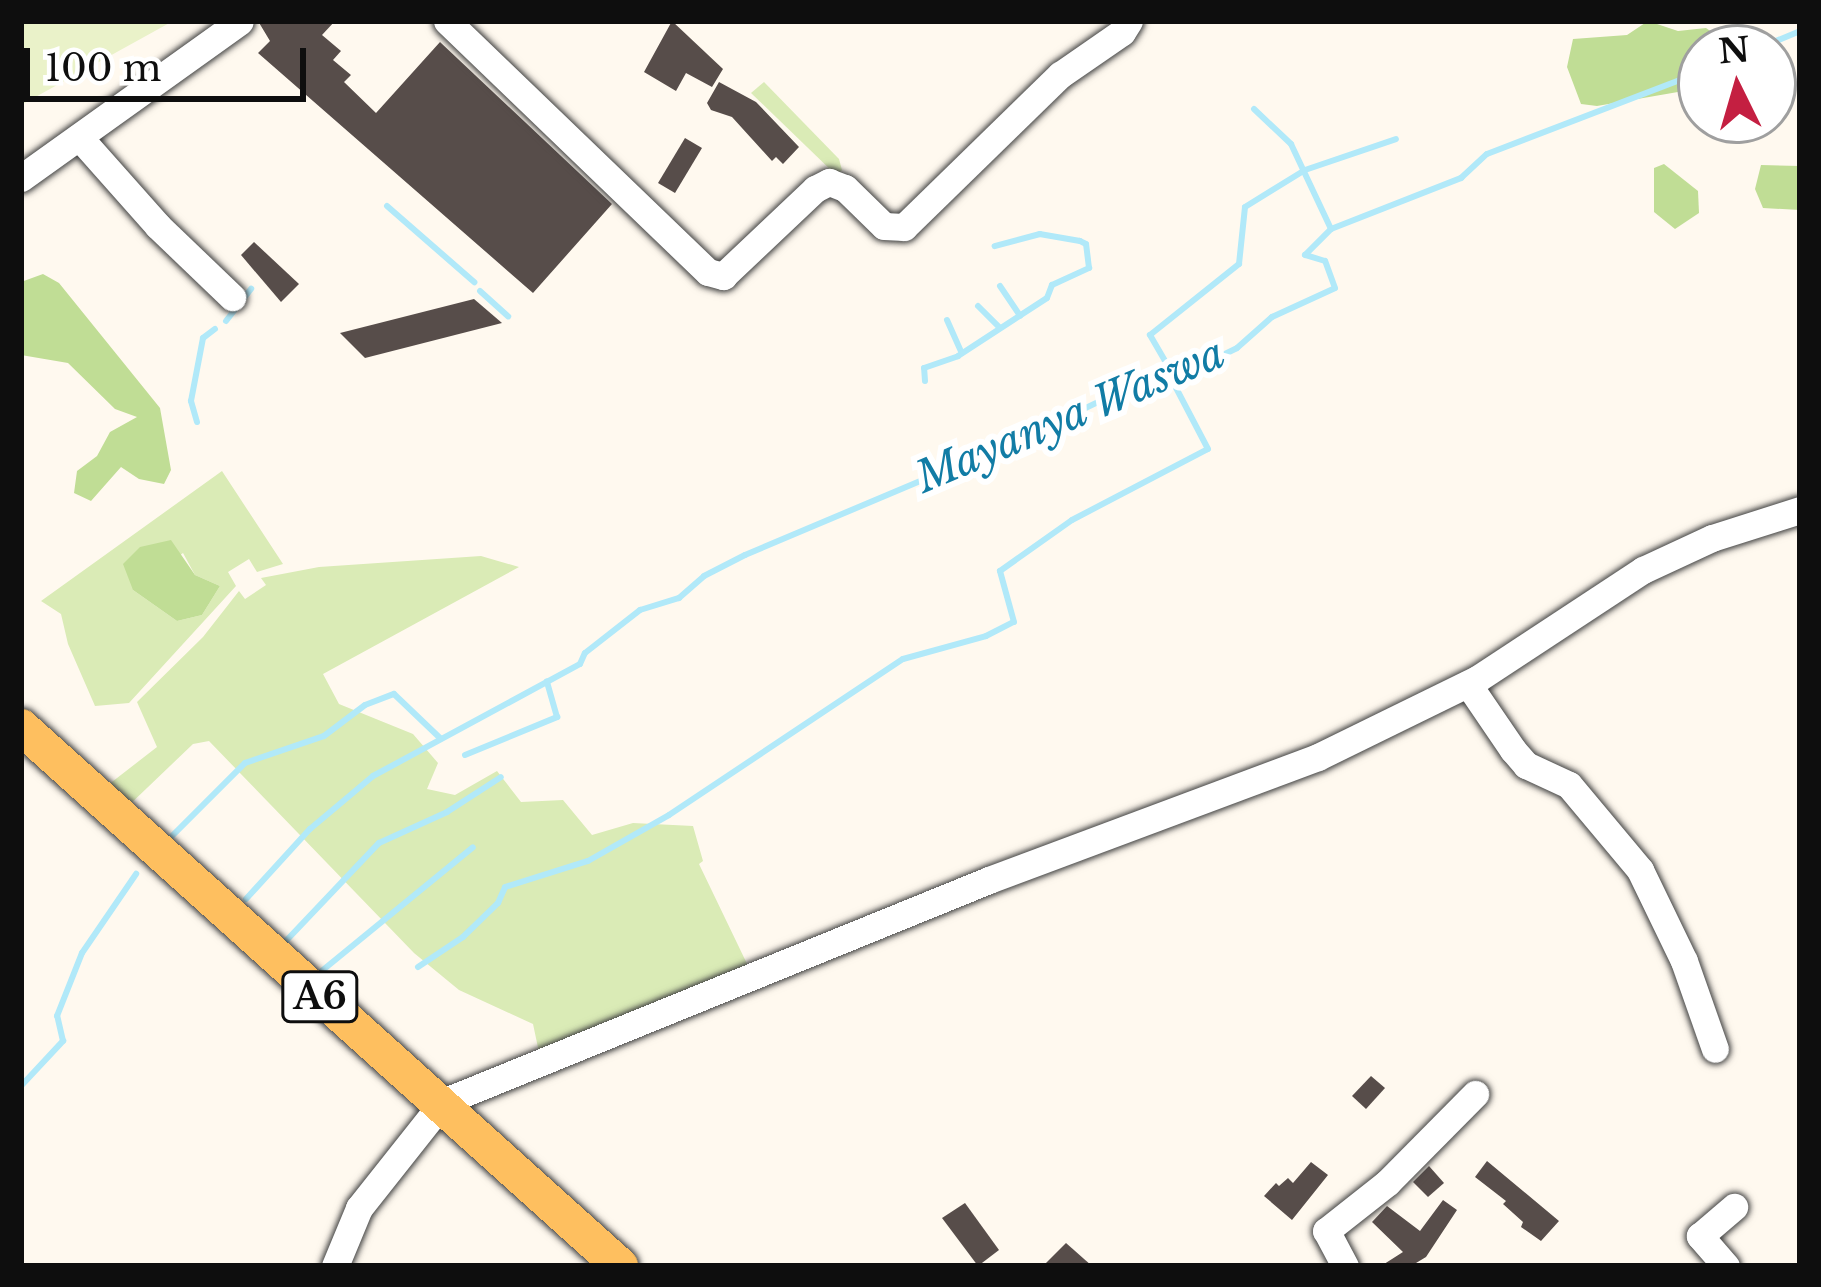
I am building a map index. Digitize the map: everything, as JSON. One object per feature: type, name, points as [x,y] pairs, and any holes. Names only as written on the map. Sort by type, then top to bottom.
[{"type":"main road","name":"A6","points":[[21,727],[620,1266]]},
{"type":"street","points":[[21,178],[241,21]]},
{"type":"street","points":[[447,21],[708,272],[723,276],[815,189],[830,182],[845,188],[884,226],[904,227],[1060,75],[1122,32],[1129,21]]},
{"type":"street","points":[[79,137],[158,226],[232,297]]},
{"type":"street","points":[[335,1266],[359,1208],[442,1102],[989,880],[1318,757],[1468,684],[1643,570],[1712,538],[1800,510]]},
{"type":"street","points":[[1468,684],[1526,765],[1569,784],[1640,870],[1684,961],[1715,1049]]},
{"type":"street","points":[[1346,1266],[1326,1232],[1388,1182],[1475,1094]]},
{"type":"street","points":[[1726,1266],[1700,1236],[1734,1207]]},
{"type":"green space","points":[[21,21],[173,21],[21,105]]},
{"type":"green space","points":[[1648,21],[1677,31],[1677,92],[1597,106],[1581,104],[1567,67],[1573,39],[1627,35]]},
{"type":"green space","points":[[764,82],[839,159],[842,170],[837,176],[751,93]]},
{"type":"green space","points":[[1664,164],[1698,191],[1699,213],[1675,229],[1654,212],[1654,168]]},
{"type":"green space","points":[[1761,165],[1800,166],[1800,210],[1763,208],[1755,189]]},
{"type":"green space","points":[[43,274],[59,283],[160,408],[171,470],[164,484],[139,479],[121,467],[91,501],[74,493],[77,471],[97,456],[110,432],[137,417],[115,409],[68,363],[21,355],[21,282]]},
{"type":"green space","points":[[222,471],[283,564],[257,572],[249,559],[228,572],[236,586],[129,703],[95,706],[68,644],[61,614],[41,601]],"holes":[[[183,553],[195,575],[220,586],[202,615],[177,621],[133,590]]]},
{"type":"green space","points":[[171,540],[195,575],[220,586],[202,615],[177,621],[133,590],[123,564],[140,547]]},
{"type":"green space","points":[[481,556],[519,567],[323,674],[339,704],[413,734],[438,763],[427,789],[455,795],[497,771],[521,802],[563,800],[592,835],[633,823],[693,826],[703,861],[699,864],[750,970],[540,1057],[533,1024],[459,990],[414,953],[209,741],[193,744],[124,810],[99,792],[157,747],[137,702],[203,637],[239,591],[245,599],[266,585],[261,578],[319,567]]},
{"type":"building","points":[[258,21],[335,21],[322,35],[341,51],[333,60],[351,75],[344,82],[376,113],[440,42],[612,204],[533,293],[258,53],[270,41]]},
{"type":"building","points":[[672,21],[723,69],[712,87],[686,73],[676,91],[644,72]]},
{"type":"building","points":[[719,82],[756,102],[799,147],[783,164],[776,157],[772,161],[732,117],[711,110],[707,103]]},
{"type":"building","points":[[685,138],[702,148],[675,193],[658,183]]},
{"type":"building","points":[[254,242],[299,284],[281,302],[241,255]]},
{"type":"building","points":[[474,299],[502,323],[365,358],[340,333]]},
{"type":"building","points":[[1371,1076],[1385,1088],[1366,1109],[1352,1096]]},
{"type":"building","points":[[1487,1161],[1559,1221],[1541,1241],[1521,1227],[1523,1222],[1503,1204],[1506,1201],[1475,1177]]},
{"type":"building","points":[[1311,1162],[1328,1175],[1292,1220],[1264,1196],[1276,1183],[1279,1186],[1288,1178],[1293,1183]]},
{"type":"building","points":[[1429,1166],[1444,1183],[1428,1197],[1413,1182]]},
{"type":"building","points":[[1443,1200],[1457,1210],[1426,1257],[1411,1266],[1381,1266],[1403,1252],[1372,1222],[1387,1206],[1420,1231]]},
{"type":"building","points":[[965,1203],[999,1250],[978,1266],[942,1218]]},
{"type":"building","points":[[1066,1243],[1092,1266],[1043,1266]]},
{"type":"waterway","name":"Mayanya Waswa","points":[[246,899],[310,829],[373,776],[580,664],[585,653],[640,610],[679,598],[704,576],[745,555],[1036,432],[1131,386],[1172,380],[1237,348],[1272,317],[1335,288],[1325,261],[1305,255],[1331,229],[1461,178],[1487,154],[1677,81]]},
{"type":"waterway","points":[[1254,109],[1291,144],[1331,229]]},
{"type":"waterway","points":[[1175,378],[1150,335],[1239,264],[1245,207],[1305,170],[1396,139]]},
{"type":"waterway","points":[[387,206],[474,282]]},
{"type":"waterway","points":[[925,381],[924,368],[958,356],[1047,298],[1052,285],[1089,268],[1086,244],[1080,241],[1040,234],[995,246]]},
{"type":"waterway","points":[[1000,286],[1020,316]]},
{"type":"waterway","points":[[226,321],[251,289]]},
{"type":"waterway","points":[[480,291],[508,316]]},
{"type":"waterway","points":[[978,306],[1000,328]]},
{"type":"waterway","points":[[947,320],[962,353]]},
{"type":"waterway","points":[[197,422],[191,401],[203,338],[215,329]]},
{"type":"waterway","points":[[418,967],[463,937],[498,903],[505,887],[588,861],[669,815],[903,659],[986,636],[1014,622],[1000,571],[1072,520],[1208,449],[1172,380]]},
{"type":"waterway","points":[[465,755],[557,717],[547,681]]},
{"type":"waterway","name":"Mayanya Waswa","points":[[168,840],[245,763],[324,736],[365,705],[394,694],[440,738]]},
{"type":"waterway","points":[[284,943],[379,843],[447,812],[501,777]]},
{"type":"waterway","points":[[318,974],[473,847]]},
{"type":"waterway","name":"Mayanya Waswa","points":[[21,1086],[63,1041],[57,1016],[82,953],[136,874]]}]
